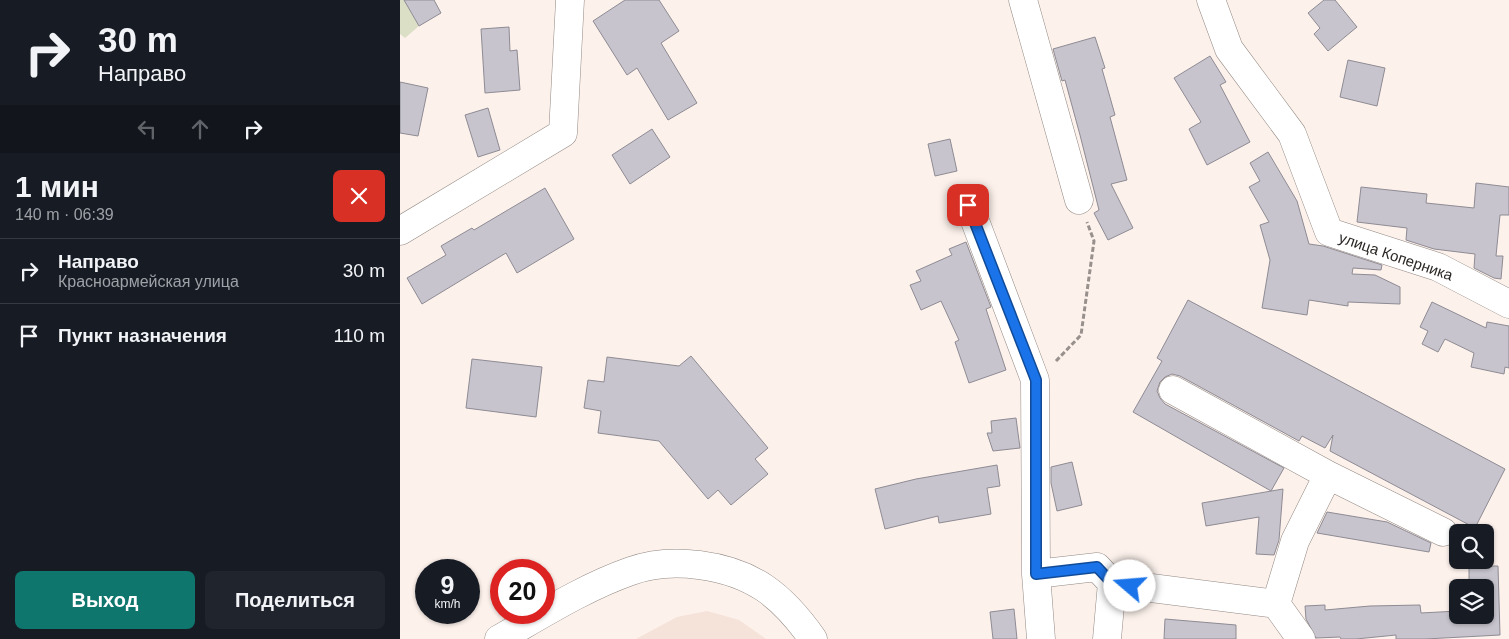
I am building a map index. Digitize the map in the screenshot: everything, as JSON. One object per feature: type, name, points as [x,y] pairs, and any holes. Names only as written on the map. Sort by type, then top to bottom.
[{"type":"street","points":[[400,231],[563,133],[570,0]]},
{"type":"street","points":[[1023,0],[1079,200]]},
{"type":"street","name":"улица Коперника","points":[[1211,0],[1228,49],[1292,134],[1330,232],[1438,267],[1509,304]]},
{"type":"street","points":[[968,205],[1036,380],[1036,574],[1041,639]]},
{"type":"street","points":[[1173,390],[1328,475],[1444,532]]},
{"type":"street","points":[[1276,604],[1295,541],[1328,475]]},
{"type":"street","points":[[498,639],[597,585],[630,571],[652,565],[672,563],[735,572],[758,582],[778,597],[813,639]]},
{"type":"street","points":[[1036,574],[1097,567],[1112,583],[1276,604],[1301,639]]},
{"type":"street","points":[[1107,639],[1112,583]]},
{"type":"path","points":[[1036,380],[1081,336],[1094,241],[1079,200]]},
{"type":"shaded area","points":[[707,611],[739,620],[766,639],[636,639],[677,617]]},
{"type":"green space","points":[[400,0],[404,0],[419,26],[405,38],[400,34]]},
{"type":"building","points":[[404,0],[434,0],[441,13],[419,26]]},
{"type":"building","points":[[625,0],[659,0],[679,31],[661,43],[697,103],[668,120],[637,68],[627,75],[593,21]]},
{"type":"building","points":[[1324,0],[1335,0],[1357,27],[1328,51],[1314,34],[1320,28],[1308,13]]},
{"type":"building","points":[[509,27],[510,51],[517,50],[520,90],[485,93],[481,29]]},
{"type":"building","points":[[1095,37],[1105,68],[1102,69],[1115,115],[1110,117],[1127,180],[1111,184],[1133,228],[1108,240],[1094,213],[1099,210],[1065,80],[1062,81],[1053,49]]},
{"type":"building","points":[[1210,56],[1226,82],[1220,85],[1250,142],[1207,165],[1189,129],[1201,122],[1174,78]]},
{"type":"building","points":[[1348,60],[1385,68],[1377,106],[1340,97]]},
{"type":"building","points":[[400,82],[428,88],[418,136],[400,133]]},
{"type":"building","points":[[488,108],[500,150],[478,157],[465,115]]},
{"type":"building","points":[[652,129],[670,157],[630,184],[612,155]]},
{"type":"building","points":[[950,139],[957,171],[935,176],[928,144]]},
{"type":"building","points":[[1268,152],[1297,201],[1309,244],[1323,246],[1382,265],[1381,270],[1353,268],[1352,274],[1375,275],[1400,287],[1400,304],[1348,302],[1348,306],[1309,300],[1307,315],[1262,308],[1270,260],[1260,225],[1269,222],[1249,187],[1260,181],[1250,163]]},
{"type":"building","points":[[1476,183],[1509,187],[1509,215],[1500,215],[1496,256],[1503,256],[1501,279],[1494,278],[1474,268],[1475,254],[1434,249],[1406,240],[1407,228],[1357,222],[1361,187],[1427,194],[1426,203],[1474,208]]},
{"type":"building","points":[[545,188],[574,239],[517,273],[506,253],[422,304],[407,278],[446,255],[441,246],[472,228],[474,230]]},
{"type":"building","points":[[966,242],[991,307],[986,309],[1006,370],[969,383],[955,342],[959,340],[941,301],[921,310],[910,285],[921,281],[916,271],[952,255],[949,249]]},
{"type":"building","points":[[1188,300],[1505,469],[1477,524],[1467,524],[1330,451],[1333,435],[1325,448],[1302,436],[1299,441],[1180,376],[1172,374],[1165,377],[1160,382],[1157,391],[1165,404],[1284,468],[1271,491],[1133,412],[1162,361],[1157,358]]},
{"type":"building","points":[[1432,302],[1486,328],[1487,322],[1509,326],[1509,368],[1505,367],[1504,374],[1471,367],[1474,353],[1445,339],[1438,352],[1422,344],[1428,331],[1420,327]]},
{"type":"building","points":[[691,356],[768,448],[755,459],[768,474],[731,505],[718,490],[708,499],[659,441],[598,433],[601,411],[584,408],[588,380],[604,382],[607,357],[679,366]]},
{"type":"building","points":[[472,359],[542,367],[536,417],[466,408]]},
{"type":"building","points":[[1016,418],[1020,448],[993,451],[987,433],[992,433],[991,421]]},
{"type":"building","points":[[1072,462],[1082,505],[1057,511],[1051,483],[1051,467]]},
{"type":"building","points":[[997,465],[1000,486],[987,488],[991,514],[939,523],[938,516],[885,529],[875,489],[916,479]]},
{"type":"building","points":[[1283,489],[1279,540],[1274,555],[1256,554],[1259,517],[1206,526],[1202,503]]},
{"type":"building","points":[[1327,512],[1387,522],[1431,543],[1429,552],[1317,533]]},
{"type":"building","points":[[1494,566],[1498,566],[1500,635],[1425,639],[1396,639],[1396,635],[1356,639],[1341,639],[1340,637],[1316,638],[1306,619],[1305,606],[1325,605],[1325,610],[1370,606],[1420,605],[1421,613],[1449,611],[1449,624],[1494,624],[1494,579],[1469,579],[1469,569],[1494,569]]},
{"type":"building","points":[[1014,609],[1017,639],[993,639],[990,612]]},
{"type":"building","points":[[1165,619],[1236,625],[1236,639],[1164,639]]},
{"type":"route","points":[[968,205],[1036,380],[1036,574],[1097,567],[1112,583],[1130,586]]}]
